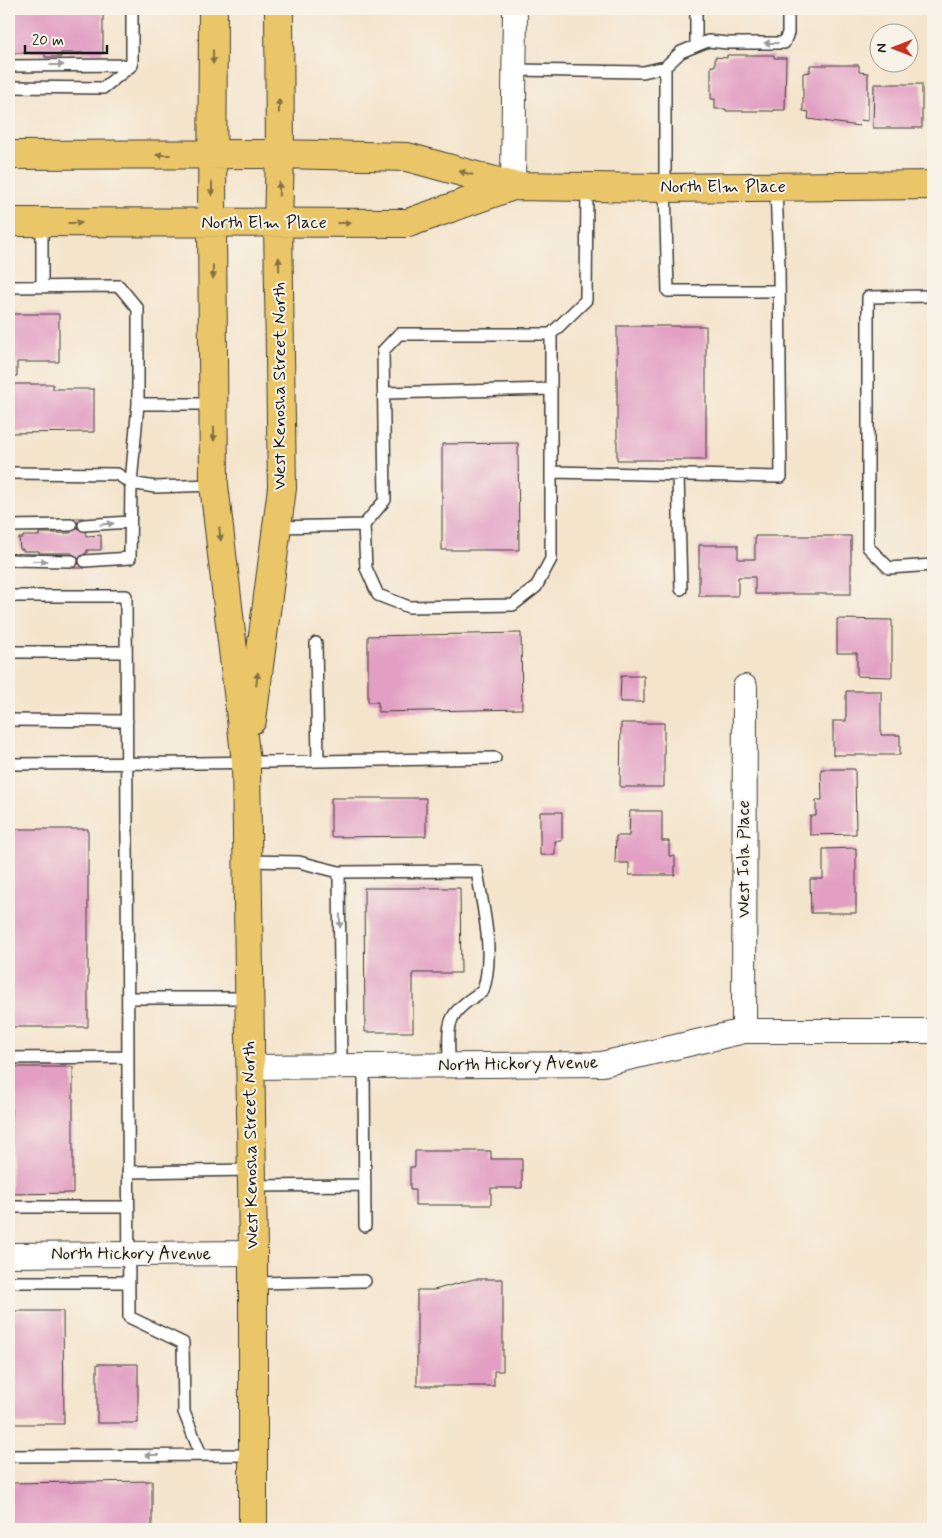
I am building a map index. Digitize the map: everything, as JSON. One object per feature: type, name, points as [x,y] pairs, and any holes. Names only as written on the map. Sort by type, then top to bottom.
[{"type":"main road","name":"West Kenosha Street North","points":[[213,9],[214,485],[246,762],[253,1253],[253,1529]]},
{"type":"main road","name":"West Kenosha Street North","points":[[246,762],[282,488],[278,223],[280,154],[279,9]]},
{"type":"main road","name":"North Elm Place","points":[[9,155],[280,154],[407,157],[513,186],[665,188],[933,185]]},
{"type":"main road","name":"North Elm Place","points":[[9,222],[408,223],[513,186]]},
{"type":"street","points":[[513,186],[515,9]]},
{"type":"street","name":"West Iola Place","points":[[744,687],[744,1031]]},
{"type":"street","name":"North Hickory Avenue","points":[[249,1068],[602,1064],[744,1031],[933,1031]]},
{"type":"street","name":"North Hickory Avenue","points":[[9,1255],[253,1253]]},
{"type":"lane","points":[[132,9],[132,65]]},
{"type":"lane","points":[[696,9],[696,45]]},
{"type":"lane","points":[[514,70],[643,72],[666,67],[681,52],[708,41],[784,44],[788,33],[788,9]]},
{"type":"lane","points":[[9,66],[132,65]]},
{"type":"lane","points":[[9,87],[103,88],[132,65]]},
{"type":"lane","points":[[666,67],[665,188],[668,291],[779,291]]},
{"type":"lane","points":[[551,334],[552,559],[536,587],[513,605],[409,607],[378,594],[366,568],[364,525],[385,500],[383,351],[399,334],[551,334],[586,300],[587,186]]},
{"type":"lane","points":[[551,472],[781,477],[776,187]]},
{"type":"lane","points":[[42,223],[42,286]]},
{"type":"lane","points":[[9,287],[119,286],[138,308],[138,404],[131,482],[130,558],[85,561]]},
{"type":"lane","points":[[933,296],[868,297],[868,547],[889,568],[933,565]]},
{"type":"lane","points":[[384,393],[551,389]]},
{"type":"lane","points":[[138,404],[214,404]]},
{"type":"lane","points":[[9,473],[117,474],[131,482],[155,487],[214,485]]},
{"type":"lane","points":[[678,475],[681,589]]},
{"type":"lane","points":[[84,525],[130,522]]},
{"type":"lane","points":[[9,526],[71,525]]},
{"type":"lane","points":[[277,527],[364,525]]},
{"type":"lane","points":[[9,560],[72,561]]},
{"type":"lane","points":[[9,596],[126,596],[129,1317],[183,1343],[184,1412],[201,1455]]},
{"type":"lane","points":[[316,643],[318,761]]},
{"type":"lane","points":[[9,652],[126,652]]},
{"type":"lane","points":[[9,720],[127,721]]},
{"type":"lane","points":[[9,764],[495,758]]},
{"type":"lane","points":[[248,861],[299,862],[339,872],[477,871],[488,951],[487,979],[483,991],[456,1010],[449,1023],[449,1066]]},
{"type":"lane","points":[[339,872],[353,1067],[365,1185],[365,1226]]},
{"type":"lane","points":[[128,998],[249,998]]},
{"type":"lane","points":[[9,1058],[128,1057]]},
{"type":"lane","points":[[128,1172],[365,1185]]},
{"type":"lane","points":[[9,1207],[128,1208]]},
{"type":"lane","points":[[253,1282],[365,1281]]},
{"type":"lane","points":[[9,1282],[128,1282]]},
{"type":"lane","points":[[9,1456],[253,1455]]},
{"type":"building","points":[[9,9],[103,9],[103,53],[61,53],[61,57],[45,57],[45,53],[9,53]]},
{"type":"building","points":[[727,55],[774,55],[774,58],[786,58],[785,110],[726,111],[726,109],[715,109],[715,99],[711,99],[711,66],[715,66],[715,57],[727,58]]},
{"type":"building","points":[[810,65],[859,65],[859,72],[868,73],[868,121],[860,120],[859,126],[808,119],[809,112],[803,111],[803,73],[810,72]]},
{"type":"building","points":[[874,84],[922,84],[922,128],[873,128]]},
{"type":"building","points":[[9,314],[59,314],[59,362],[17,362],[17,376],[9,376]]},
{"type":"building","points":[[617,326],[706,326],[706,460],[617,460]]},
{"type":"building","points":[[12,384],[53,384],[53,389],[94,389],[94,432],[9,433],[9,390],[12,390]]},
{"type":"building","points":[[518,443],[519,550],[442,550],[442,444]]},
{"type":"building","points":[[71,518],[84,518],[86,536],[101,535],[101,550],[87,550],[87,553],[85,553],[85,568],[72,568],[72,553],[39,553],[39,551],[23,551],[23,549],[20,549],[19,538],[23,538],[23,536],[39,536],[39,533],[71,533]]},
{"type":"building","points":[[755,536],[851,536],[851,594],[755,594],[755,577],[738,577],[738,596],[699,596],[699,545],[738,545],[738,559],[755,559]]},
{"type":"building","points":[[837,619],[892,620],[892,677],[857,676],[857,653],[837,653]]},
{"type":"building","points":[[521,633],[522,709],[378,712],[378,702],[368,702],[368,636]]},
{"type":"building","points":[[621,676],[644,676],[644,702],[620,702]]},
{"type":"building","points":[[846,691],[881,691],[881,735],[900,735],[900,755],[833,755],[833,721],[846,721]]},
{"type":"building","points":[[621,723],[664,723],[664,787],[620,787]]},
{"type":"building","points":[[931,735],[933,735],[933,753],[930,752]]},
{"type":"building","points":[[821,769],[855,769],[856,834],[810,835],[810,816],[816,816],[816,800],[822,800]]},
{"type":"building","points":[[331,798],[426,798],[426,836],[331,837]]},
{"type":"building","points":[[630,811],[662,811],[662,841],[669,841],[669,856],[675,856],[675,875],[629,875],[629,863],[615,863],[616,836],[629,836]]},
{"type":"building","points":[[540,812],[562,812],[562,841],[555,841],[555,855],[540,855]]},
{"type":"building","points":[[9,829],[88,829],[88,1027],[9,1027]]},
{"type":"building","points":[[856,848],[856,913],[811,913],[810,879],[823,879],[823,849]]},
{"type":"building","points":[[364,888],[460,888],[461,973],[413,973],[413,1032],[365,1032]]},
{"type":"building","points":[[11,1067],[73,1067],[73,1193],[11,1194]]},
{"type":"building","points":[[415,1151],[491,1151],[491,1159],[522,1159],[522,1188],[491,1188],[491,1205],[415,1205],[415,1190],[410,1190],[410,1167],[415,1167]]},
{"type":"building","points":[[474,1279],[503,1279],[503,1371],[494,1371],[494,1386],[417,1386],[417,1290],[434,1290]]},
{"type":"building","points":[[11,1311],[63,1311],[64,1424],[11,1424]]},
{"type":"building","points":[[97,1364],[138,1364],[138,1423],[97,1423]]},
{"type":"building","points":[[152,1481],[152,1529],[9,1529],[9,1483]]}]
